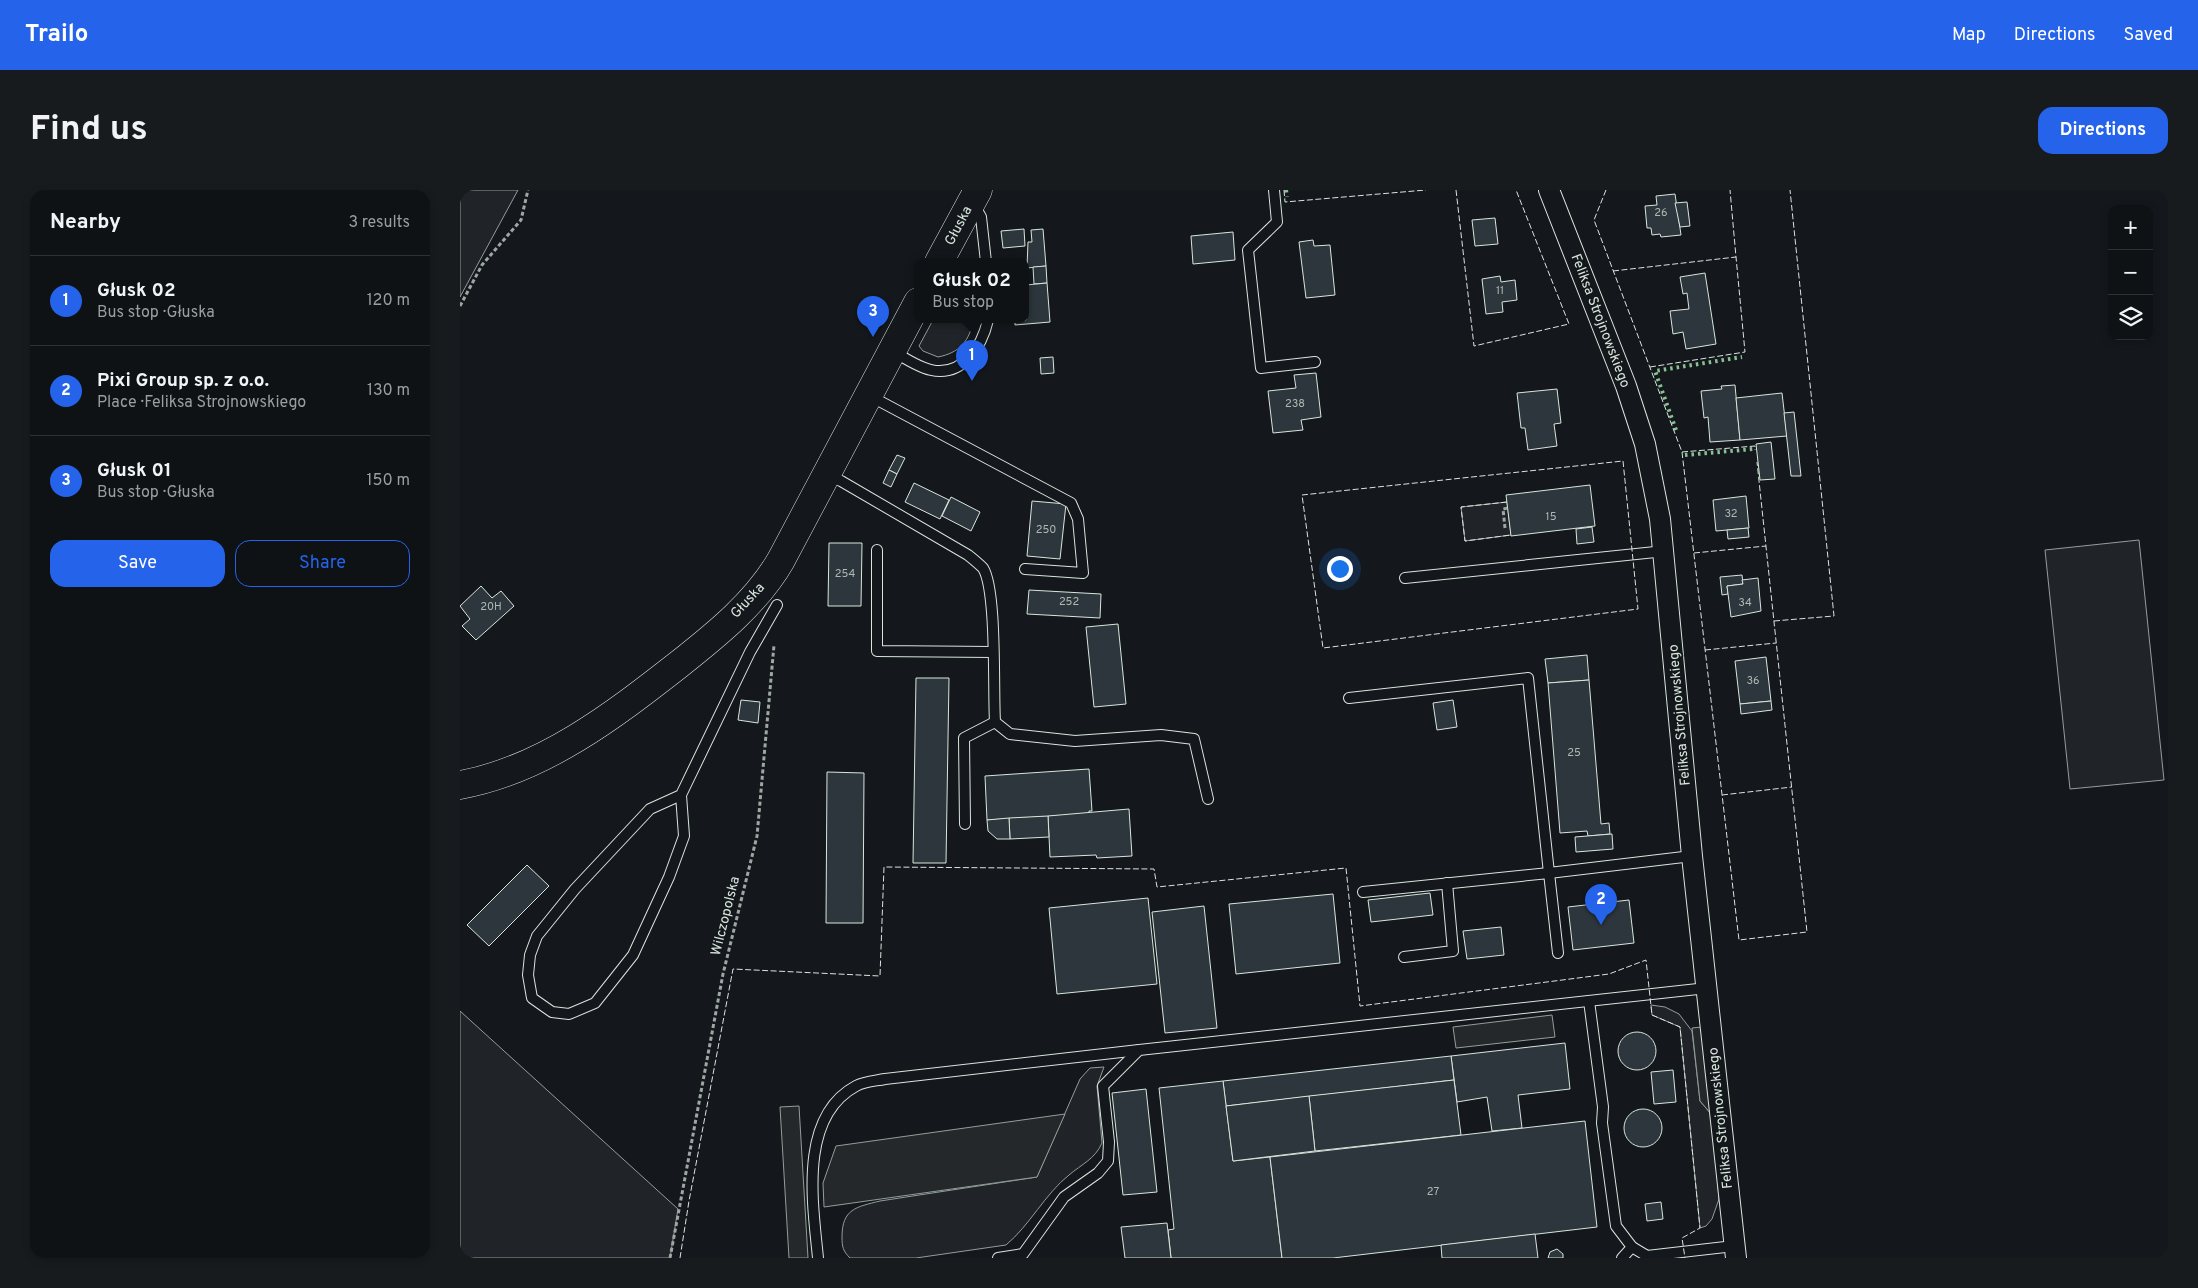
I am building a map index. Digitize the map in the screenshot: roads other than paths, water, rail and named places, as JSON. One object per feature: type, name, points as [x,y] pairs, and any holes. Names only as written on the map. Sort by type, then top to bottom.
[{"type":"street","name":"Feliksa Strojnowskiego","points":[[1549,190],[1626,386],[1645,444],[1654,482],[1665,551],[1692,856],[1708,988],[1735,1252]]},
{"type":"street","name":"Głuska","points":[[941,258],[975,196]]},
{"type":"street","name":"Głuska","points":[[460,785],[508,771],[566,743],[623,706],[707,641],[745,606],[776,570],[914,310]]},
{"type":"lane","points":[[1274,190],[1277,222],[1248,250],[1261,368],[1315,362]]},
{"type":"lane","points":[[975,196],[981,217],[986,258]]},
{"type":"lane","points":[[892,351],[929,369],[948,369],[969,359],[977,350],[987,323]]},
{"type":"lane","points":[[869,396],[1071,503],[1078,519],[1083,573],[1025,569]]},
{"type":"lane","points":[[827,476],[841,482],[968,555],[983,569],[989,590],[995,722],[1010,734],[1075,741],[1161,735],[1194,739],[1208,799]]},
{"type":"lane","points":[[877,550],[877,651],[993,652]]},
{"type":"lane","points":[[1405,578],[1665,551]]},
{"type":"lane","points":[[681,795],[650,810],[576,889],[537,936],[530,955],[528,975],[532,998],[552,1012],[569,1014],[595,1003],[633,955],[670,877],[684,836],[681,795],[750,652],[777,605]]},
{"type":"lane","points":[[1349,698],[1528,678],[1558,952]]},
{"type":"lane","points":[[965,824],[964,738],[995,722]]},
{"type":"lane","points":[[1363,892],[1692,856]]},
{"type":"lane","points":[[1404,957],[1453,951],[1446,883]]},
{"type":"lane","points":[[818,1258],[812,1172],[814,1152],[825,1117],[837,1101],[856,1086],[866,1082],[1139,1050],[1708,988]]},
{"type":"lane","points":[[1590,1001],[1602,1107],[1602,1123],[1616,1226],[1632,1247],[1647,1256],[1735,1252]]},
{"type":"lane","points":[[998,1258],[1022,1254],[1064,1197],[1098,1173],[1108,1161],[1109,1142],[1103,1086],[1139,1050]]},
{"type":"lane","points":[[1622,1258],[1632,1247]]},
{"type":"place","name":"Głusk 01","points":[[873,337]]},
{"type":"place","name":"Głusk 02","points":[[972,381]]},
{"type":"place","name":"Pixi Group sp. z o.o.","points":[[1601,925]]}]
